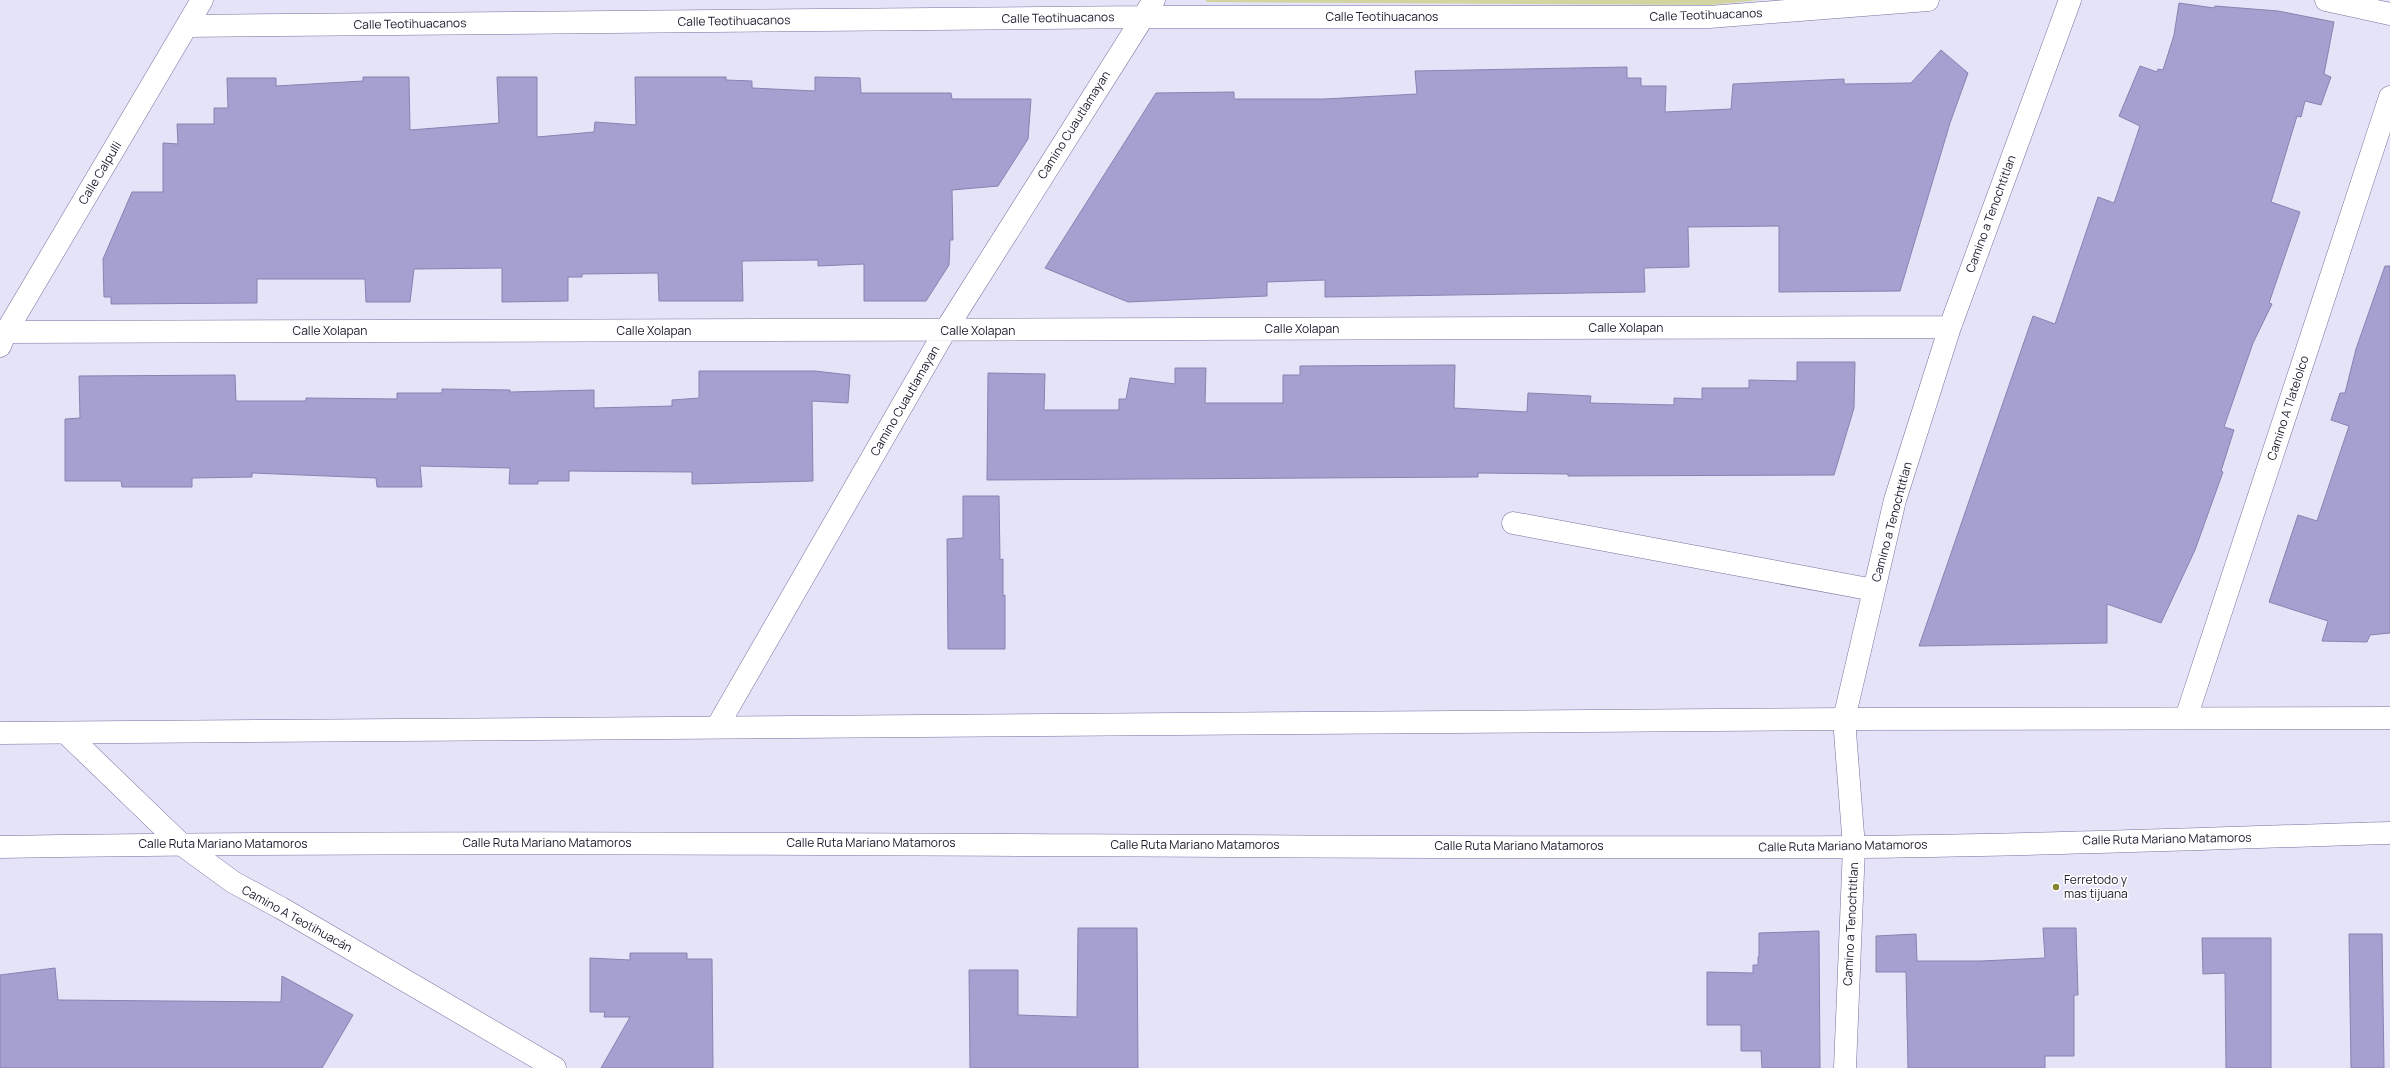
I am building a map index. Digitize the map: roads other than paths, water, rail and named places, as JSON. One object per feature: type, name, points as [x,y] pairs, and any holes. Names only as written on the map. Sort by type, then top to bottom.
[{"type":"street","name":"Calle Calpulli","points":[[3,339],[202,0]]},
{"type":"street","name":"Calle Teotihuacanos","points":[[187,26],[1148,8],[1709,17],[1928,0]]},
{"type":"street","name":"Camino a Tenochtitlan","points":[[1845,1068],[1854,847],[1844,719],[1895,500],[1950,327],[2070,0]]},
{"type":"street","points":[[2326,0],[2390,14]]},
{"type":"street","name":"Camino Cuautlamayan","points":[[717,727],[945,331],[1148,8]]},
{"type":"street","name":"Camino A Tlatelolco","points":[[2186,718],[2390,97]]},
{"type":"street","name":"Calle Xolapan","points":[[3,339],[945,331],[1950,327]]},
{"type":"street","points":[[1512,523],[1874,590]]},
{"type":"street","points":[[0,733],[1844,719],[2390,718]]},
{"type":"street","name":"Camino A Teotihuacán","points":[[66,733],[181,844],[233,882],[281,908],[555,1068]]},
{"type":"street","name":"Calle Ruta Mariano Matamoros","points":[[0,847],[181,844],[690,843],[1854,847],[2390,833]]},
{"type":"place","name":"Ferretodo y mas tijuana","points":[[2056,887]]}]
